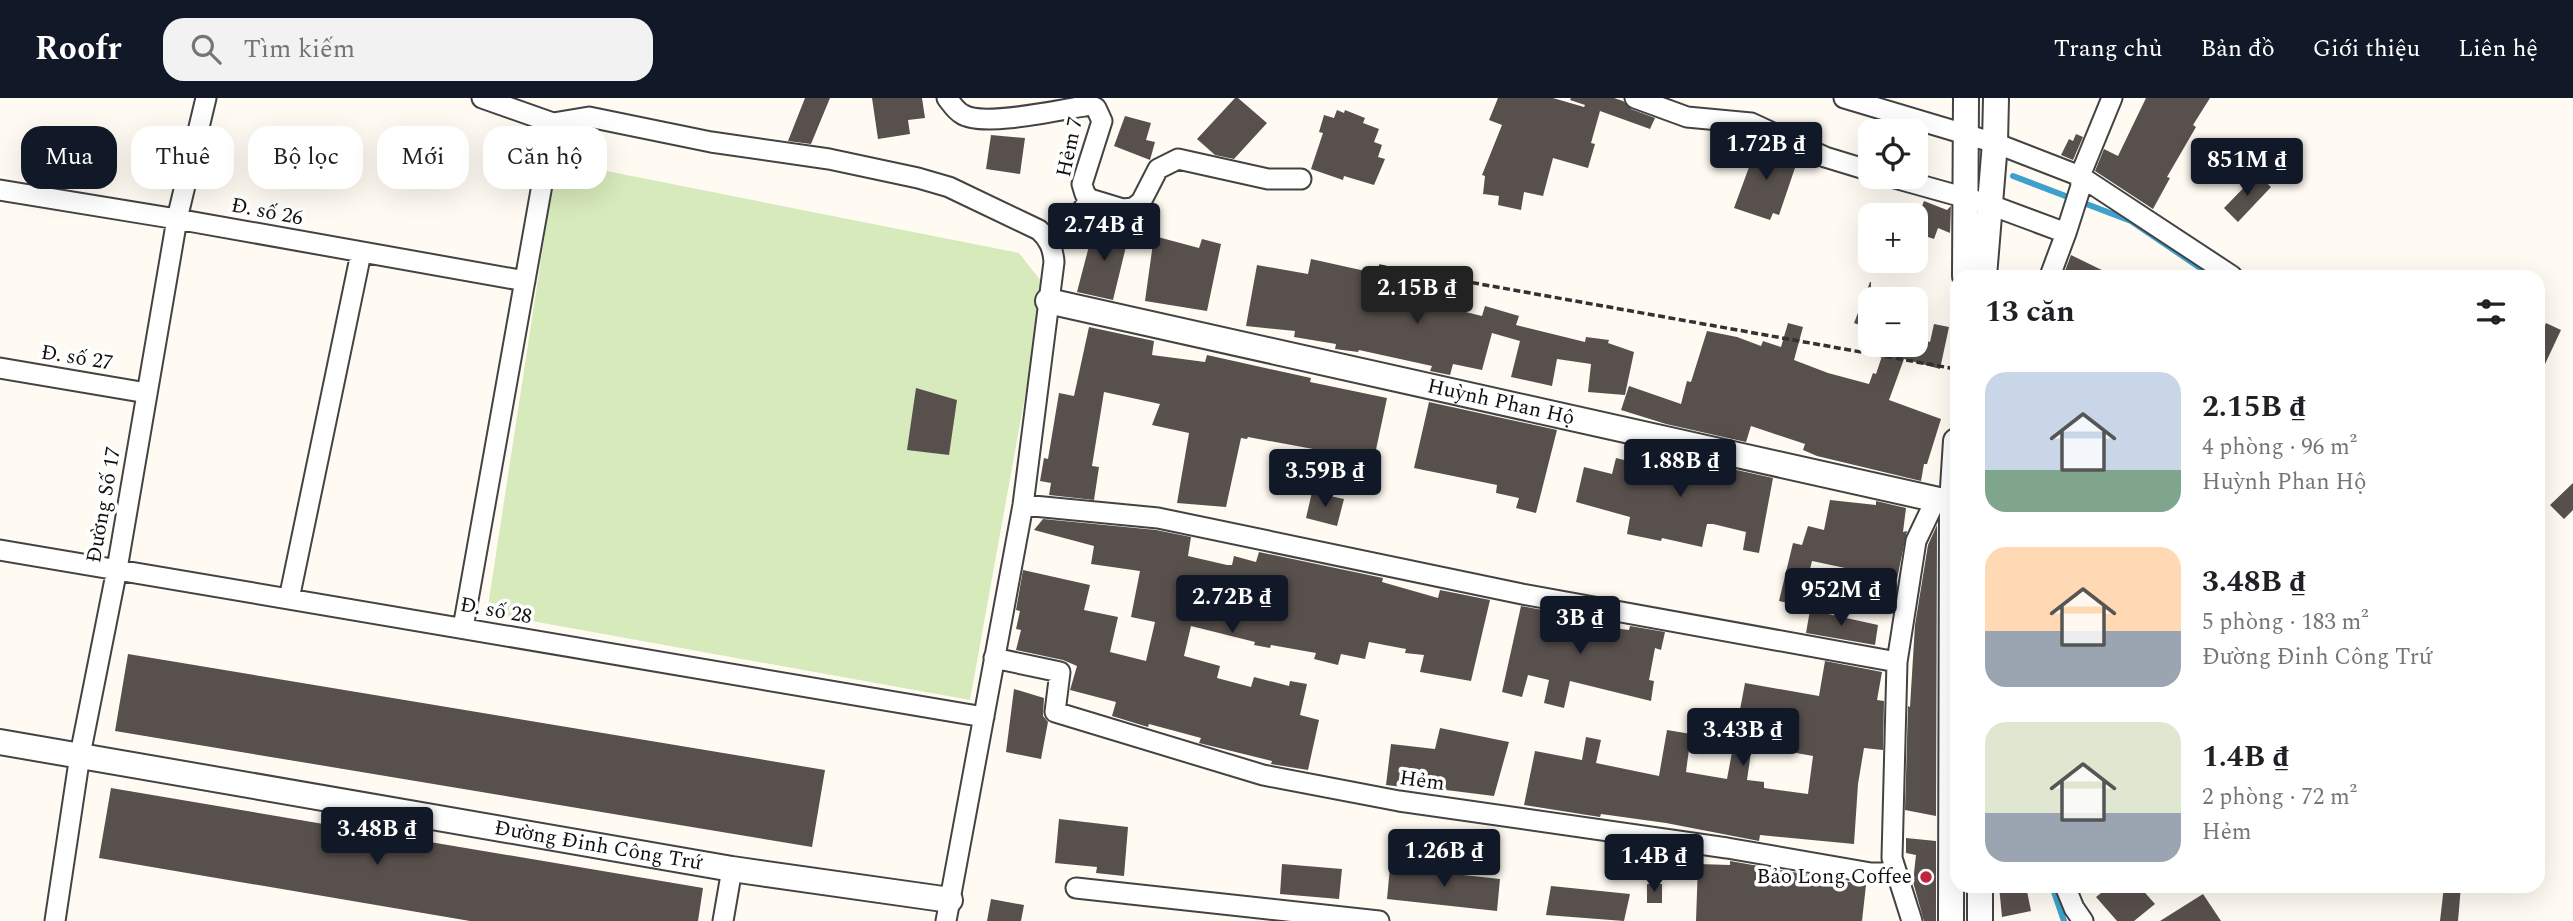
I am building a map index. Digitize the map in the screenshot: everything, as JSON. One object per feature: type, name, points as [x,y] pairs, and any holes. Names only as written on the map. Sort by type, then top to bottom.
[{"type":"street","name":"Đường Số 17","points":[[55,921],[80,755],[117,569],[177,219],[205,98]]},
{"type":"street","points":[[482,98],[553,123],[589,117],[711,142],[829,159],[918,178],[949,187],[1039,230],[1048,238],[1054,262],[1023,505],[948,911]]},
{"type":"street","name":"Hẻm 7","points":[[947,98],[962,114],[976,120],[994,120],[1090,106],[1096,108],[1102,121],[1082,184],[1084,194],[1090,199],[1123,209],[1133,208],[1141,202],[1158,169],[1178,159],[1268,180],[1301,179]]},
{"type":"street","points":[[1635,98],[1687,117],[1751,123],[1825,157],[1858,167]]},
{"type":"street","points":[[1844,98],[1995,143],[2080,181],[2222,270]]},
{"type":"street","points":[[1965,270],[1966,98]]},
{"type":"street","points":[[1984,270],[1996,98]]},
{"type":"street","points":[[2052,270],[2068,229],[2080,181],[2112,98]]},
{"type":"street","points":[[463,628],[553,123]]},
{"type":"street","points":[[1928,187],[2068,229]]},
{"type":"street","name":"Đ. số 26","points":[[0,190],[525,281]]},
{"type":"street","points":[[1048,238],[1060,235],[1069,228],[1090,199]]},
{"type":"street","points":[[289,599],[360,253]]},
{"type":"street","name":"Huỳnh Phan Hộ","points":[[1048,301],[1948,502]]},
{"type":"street","name":"Đ. số 27","points":[[0,368],[147,393]]},
{"type":"street","points":[[1912,921],[1892,858],[1897,662],[1916,541],[1948,502]]},
{"type":"street","points":[[1948,502],[1950,781]]},
{"type":"street","points":[[1023,505],[1158,518],[1522,594],[1897,662]]},
{"type":"street","name":"Đ. số 28","points":[[0,550],[984,717]]},
{"type":"street","name":"Hẻm","points":[[994,658],[1060,672],[1055,712],[1263,775],[1398,801],[1727,848],[1871,873],[1897,873]]},
{"type":"street","name":"Đường Đinh Công Trứ","points":[[0,742],[732,869],[948,911]]},
{"type":"street","points":[[723,921],[732,869]]},
{"type":"street","points":[[1076,888],[1265,915],[1379,921]]},
{"type":"street","points":[[1951,893],[1951,921]]},
{"type":"street","points":[[1980,893],[1980,921]]},
{"type":"street","points":[[2068,893],[2083,921]]},
{"type":"path","points":[[1379,265],[1950,368]]},
{"type":"green space","points":[[607,171],[1019,253],[1045,286],[970,700],[487,613],[552,189],[607,189]]},
{"type":"building","points":[[805,98],[830,98],[811,144],[788,141]]},
{"type":"building","points":[[872,98],[922,98],[925,118],[908,120],[910,134],[878,139]]},
{"type":"building","points":[[1235,98],[1267,123],[1234,159],[1215,155],[1197,139]]},
{"type":"building","points":[[1498,98],[1553,98],[1584,107],[1585,105],[1570,100],[1571,98],[1614,98],[1623,101],[1631,109],[1655,118],[1650,129],[1600,111],[1591,143],[1595,144],[1588,168],[1553,158],[1543,196],[1524,192],[1521,210],[1498,205],[1499,196],[1483,194],[1485,176],[1482,175],[1502,125],[1489,120]]},
{"type":"building","points":[[2146,98],[2210,98],[2193,125],[2196,127],[2167,177],[2170,178],[2153,209],[2095,171],[2104,149],[2118,156]]},
{"type":"building","points":[[1337,110],[1344,113],[1345,110],[1365,118],[1363,123],[1379,129],[1374,142],[1382,145],[1378,157],[1385,159],[1374,185],[1344,176],[1343,180],[1311,169],[1323,133],[1319,132],[1324,115],[1334,118]]},
{"type":"building","points":[[1125,116],[1151,123],[1146,140],[1155,142],[1150,160],[1114,146]]},
{"type":"building","points":[[2076,134],[2083,137],[2073,160],[2061,155],[2069,139],[2073,141]]},
{"type":"building","points":[[991,135],[1025,138],[1020,174],[986,169]]},
{"type":"building","points":[[1759,140],[1785,152],[1783,157],[1797,162],[1779,215],[1773,213],[1770,220],[1734,208]]},
{"type":"building","points":[[2257,174],[2271,187],[2238,222],[2224,208]]},
{"type":"building","points":[[1924,201],[1947,210],[1951,206],[1950,233],[1938,228],[1934,239],[1928,237],[1928,203],[1923,203]]},
{"type":"building","points":[[1103,222],[1130,230],[1113,300],[1077,292],[1089,246],[1095,248]]},
{"type":"building","points":[[1154,236],[1199,248],[1202,239],[1221,244],[1207,311],[1145,301]]},
{"type":"building","points":[[2071,255],[2102,270],[2065,270]]},
{"type":"building","points":[[1311,259],[1379,274],[1376,283],[1436,296],[1433,304],[1482,316],[1485,306],[1519,316],[1516,325],[1585,342],[1586,337],[1609,340],[1608,343],[1634,352],[1625,395],[1588,392],[1591,364],[1557,359],[1552,386],[1511,377],[1520,341],[1492,333],[1482,370],[1453,364],[1450,375],[1430,371],[1432,366],[1359,350],[1335,349],[1336,344],[1294,337],[1295,331],[1246,326],[1257,265],[1308,274]]},
{"type":"building","points":[[1788,323],[1803,327],[1794,360],[1869,384],[1882,357],[1928,357],[1928,341],[1934,324],[1949,327],[1940,369],[1904,359],[1889,400],[1941,419],[1927,464],[1924,464],[1921,481],[1817,456],[1803,450],[1805,444],[1751,426],[1746,442],[1666,424],[1621,410],[1629,386],[1681,404],[1707,331],[1737,337],[1761,346],[1763,341],[1781,347]]},
{"type":"building","points":[[2546,323],[2561,330],[2545,364]]},
{"type":"building","points":[[1089,327],[1154,341],[1152,355],[1205,362],[1207,355],[1311,378],[1310,382],[1387,398],[1374,459],[1241,438],[1226,507],[1177,503],[1189,433],[1152,425],[1160,404],[1104,392],[1092,466],[1099,467],[1094,500],[1049,495],[1051,483],[1040,481],[1044,458],[1048,459],[1059,393],[1074,396]]},
{"type":"building","points":[[916,388],[957,400],[949,455],[907,450]]},
{"type":"building","points":[[1429,402],[1557,430],[1536,513],[1516,508],[1519,498],[1496,493],[1497,485],[1414,468]]},
{"type":"building","points":[[1659,453],[1773,478],[1759,553],[1743,550],[1746,532],[1713,524],[1707,524],[1702,547],[1627,534],[1630,517],[1576,502],[1584,467],[1612,474],[1616,458],[1652,467],[1653,462],[1657,463]]},
{"type":"building","points":[[2573,483],[2573,510],[2564,519],[2550,505]]},
{"type":"building","points":[[1312,492],[1344,499],[1337,526],[1306,518]]},
{"type":"building","points":[[1830,500],[1876,505],[1876,501],[1906,508],[1903,532],[1907,531],[1897,579],[1812,561],[1801,606],[1779,601],[1793,543],[1802,545],[1808,526],[1824,530]]},
{"type":"building","points":[[1043,519],[1156,530],[1191,537],[1188,556],[1227,565],[1232,565],[1234,556],[1256,562],[1259,552],[1383,578],[1382,582],[1438,598],[1440,590],[1490,600],[1471,681],[1420,672],[1424,655],[1405,653],[1406,649],[1369,642],[1365,659],[1341,654],[1338,665],[1314,659],[1316,653],[1271,645],[1270,648],[1254,645],[1255,642],[1191,626],[1184,656],[1220,666],[1217,678],[1251,687],[1254,677],[1289,686],[1290,681],[1307,684],[1300,715],[1319,720],[1308,770],[1271,764],[1272,761],[1199,743],[1201,738],[1112,716],[1116,702],[1070,690],[1077,666],[1063,660],[1016,650],[1021,630],[1016,629],[1020,611],[1016,610],[1023,570],[1090,585],[1084,610],[1118,617],[1110,652],[1146,661],[1155,622],[1131,617],[1140,571],[1091,564],[1094,546],[1034,530]]},
{"type":"building","points":[[1937,525],[1936,816],[1905,810],[1908,706],[1910,707],[1915,625],[1928,545]]},
{"type":"building","points":[[1521,606],[1584,618],[1582,624],[1629,630],[1630,626],[1665,632],[1661,650],[1655,648],[1649,680],[1654,681],[1651,701],[1570,681],[1564,708],[1544,703],[1549,680],[1528,675],[1522,697],[1502,692]]},
{"type":"building","points":[[1810,610],[1878,625],[1875,645],[1806,633]]},
{"type":"building","points":[[128,654],[825,770],[812,847],[115,731]]},
{"type":"building","points":[[1825,661],[1882,672],[1877,700],[1884,701],[1883,750],[1864,748],[1858,784],[1854,844],[1760,835],[1759,841],[1666,823],[1601,814],[1600,817],[1524,805],[1535,751],[1582,760],[1586,737],[1601,740],[1596,763],[1659,776],[1667,730],[1691,734],[1686,772],[1727,779],[1745,683],[1819,696]],"holes":[[[1752,745],[1813,756],[1808,794],[1764,788],[1764,782],[1747,780]]]},
{"type":"building","points":[[1014,689],[1044,698],[1043,716],[1048,722],[1041,759],[1006,752]]},
{"type":"building","points":[[1440,728],[1509,742],[1494,796],[1386,785],[1391,744],[1435,749]]},
{"type":"building","points":[[111,788],[703,888],[698,921],[470,921],[99,858]]},
{"type":"building","points":[[1059,819],[1128,827],[1124,876],[1096,873],[1097,867],[1055,863]]},
{"type":"building","points":[[1906,838],[1936,841],[1936,921],[1924,921],[1913,882],[1916,855],[1906,853]]},
{"type":"building","points":[[1730,861],[1866,885],[1862,921],[1696,921],[1698,864],[1730,865]]},
{"type":"building","points":[[1282,864],[1342,869],[1339,899],[1280,894]]},
{"type":"building","points":[[1390,867],[1500,879],[1497,911],[1387,899]]},
{"type":"building","points":[[1647,884],[1662,884],[1662,903],[1647,903]]},
{"type":"building","points":[[1551,886],[1630,894],[1624,921],[1546,915]]},
{"type":"building","points":[[2000,893],[2027,893],[2031,911],[2002,917]]},
{"type":"building","points":[[2101,893],[2145,893],[2155,904],[2134,921],[2117,921],[2096,897]]},
{"type":"building","points":[[2443,893],[2460,893],[2458,921],[2440,921]]},
{"type":"building","points":[[2203,894],[2221,921],[2160,921]]},
{"type":"building","points":[[991,899],[1024,905],[1021,921],[987,921]]},
{"type":"waterway","points":[[2013,176],[2131,221],[2203,270]]},
{"type":"waterway","points":[[2054,893],[2064,921]]},
{"type":"place","name":"Bảo Long Coffee","points":[[1926,877]]}]
